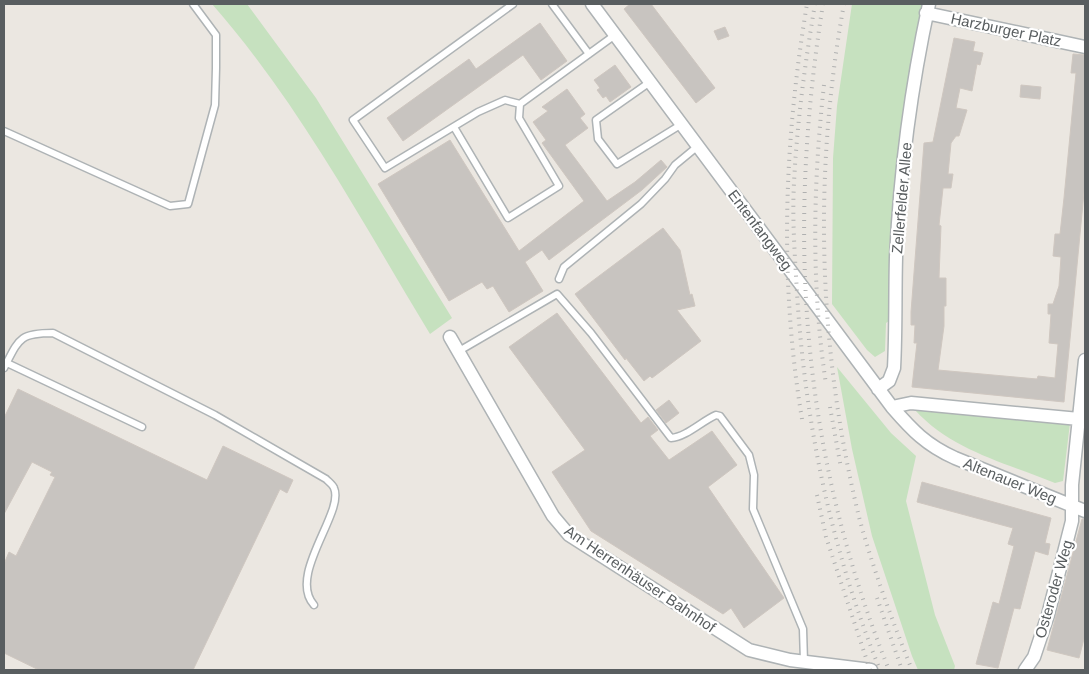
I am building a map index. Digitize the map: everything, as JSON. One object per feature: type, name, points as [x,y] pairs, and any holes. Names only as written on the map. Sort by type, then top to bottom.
[{"type":"street","name":"Entenfangweg","points":[[592,4],[878,389],[917,436],[936,449]]},
{"type":"street","name":"Harzburger Platz","points":[[928,9],[1085,47]]},
{"type":"street","name":"Zellerfelder Allee","points":[[878,389],[889,381],[894,368],[896,256],[903,164],[913,86],[928,9]]},
{"type":"street","name":"Am Herrenhäuser Bahnhof","points":[[450,336],[553,516],[569,535],[749,650],[804,662],[871,670]]},
{"type":"street","name":"Osteroder Weg","points":[[1025,670],[1034,657],[1048,615],[1072,521],[1085,360]]},
{"type":"street","points":[[892,407],[911,403],[1079,419]]},
{"type":"street","name":"Altenauer Weg","points":[[936,449],[1085,511]]},
{"type":"lane","points":[[4,131],[170,206],[188,204],[215,105],[216,35],[193,4]]},
{"type":"lane","points":[[513,4],[353,120],[385,168],[478,112],[505,100],[520,104]]},
{"type":"lane","points":[[552,4],[589,54]]},
{"type":"lane","points":[[454,127],[508,218],[559,186],[519,118],[520,104],[615,35]]},
{"type":"lane","points":[[650,82],[596,120],[598,139],[617,164],[682,124]]},
{"type":"lane","points":[[559,279],[564,267],[641,204],[665,179],[674,165],[698,146]]},
{"type":"lane","points":[[458,352],[557,294],[591,333],[671,438],[680,436],[716,415],[720,416],[749,455],[754,475],[753,509],[803,629],[804,662]]},
{"type":"lane","points":[[142,427],[5,365],[23,337],[34,333],[53,333],[215,415],[326,479],[334,487],[335,494],[333,506],[308,572],[310,600],[314,605]]},
{"type":"green space","points":[[212,4],[247,4],[316,98],[452,318],[430,334],[354,206],[301,122],[244,42]]},
{"type":"green space","points":[[852,4],[924,4],[898,164],[889,248],[889,321],[886,323],[885,351],[875,357],[867,350],[832,304],[833,158],[837,106]]},
{"type":"green space","points":[[837,367],[891,433],[916,456],[906,501],[935,615],[955,666],[954,670],[918,670],[912,656],[872,536],[852,449]]},
{"type":"green space","points":[[916,408],[1070,423],[1063,481],[1055,483],[980,454],[929,424],[915,410]]},
{"type":"building","points":[[630,4],[651,4],[715,88],[696,103],[624,9]]},
{"type":"building","points":[[540,23],[567,61],[541,80],[523,55],[403,141],[387,118],[469,59],[476,69]]},
{"type":"building","points":[[725,27],[729,36],[718,40],[714,31]]},
{"type":"building","points":[[954,38],[975,42],[973,51],[983,53],[980,65],[977,64],[972,91],[960,88],[956,108],[967,110],[959,136],[956,136],[951,143],[948,174],[953,174],[951,188],[943,188],[939,225],[941,226],[939,278],[946,278],[946,306],[944,306],[944,326],[938,370],[1037,379],[1038,376],[1055,378],[1058,344],[1049,343],[1051,314],[1048,314],[1048,304],[1053,304],[1059,286],[1061,257],[1053,256],[1055,234],[1060,234],[1064,198],[1076,73],[1071,73],[1073,54],[1085,55],[1085,182],[1064,402],[912,387],[917,343],[914,343],[915,325],[911,325],[911,312],[924,143],[933,142]]},
{"type":"building","points":[[615,65],[631,87],[610,102],[606,96],[603,98],[597,90],[600,88],[594,80]]},
{"type":"building","points":[[1021,85],[1041,87],[1040,99],[1020,97]]},
{"type":"building","points":[[567,89],[585,114],[580,118],[588,128],[565,145],[607,201],[635,182],[661,160],[667,167],[642,190],[549,260],[542,250],[525,262],[543,291],[509,312],[493,286],[487,289],[482,282],[449,301],[378,184],[450,140],[519,251],[584,201],[542,143],[546,140],[533,122],[548,111],[542,107]]},
{"type":"building","points":[[663,228],[680,250],[690,295],[692,294],[695,306],[677,310],[701,341],[652,378],[650,376],[644,381],[626,358],[625,360],[575,294]]},
{"type":"building","points":[[557,313],[641,423],[648,417],[658,430],[650,436],[669,460],[712,431],[737,465],[708,487],[784,598],[744,628],[731,608],[723,614],[591,531],[552,472],[585,450],[509,347]]},
{"type":"building","points":[[18,389],[207,480],[223,446],[293,480],[287,493],[280,489],[193,670],[39,670],[4,653],[4,564],[9,552],[16,556],[55,477],[50,475],[52,472],[32,462],[4,514],[4,418]]},
{"type":"building","points":[[669,400],[679,413],[666,423],[656,410]]},
{"type":"building","points":[[922,482],[1051,518],[1045,543],[1050,544],[1048,555],[1035,551],[1020,609],[1014,608],[998,668],[976,664],[993,602],[999,604],[1014,546],[1008,544],[1013,528],[917,502]]},
{"type":"building","points":[[1082,519],[1085,519],[1085,635],[1079,658],[1047,650]]},
{"type":"railway","points":[[802,419],[790,315],[787,211],[793,108],[807,4]]},
{"type":"railway","points":[[815,4],[802,93],[794,183],[794,238],[801,342],[814,438],[834,532],[847,578],[880,670]]},
{"type":"railway","points":[[823,4],[812,90],[805,175],[804,258],[809,342],[820,424],[836,506],[859,588],[889,670]]},
{"type":"railway","points":[[844,4],[827,132],[824,196],[824,261],[828,325],[835,390],[845,454],[859,517],[883,594],[912,670]]},
{"type":"railway","points":[[824,85],[820,122],[815,235],[818,310],[826,384]]},
{"type":"railway","points":[[830,407],[841,468]]},
{"type":"railway","points":[[817,495],[826,537],[870,670]]},
{"type":"railway","points":[[877,598],[902,670]]}]
